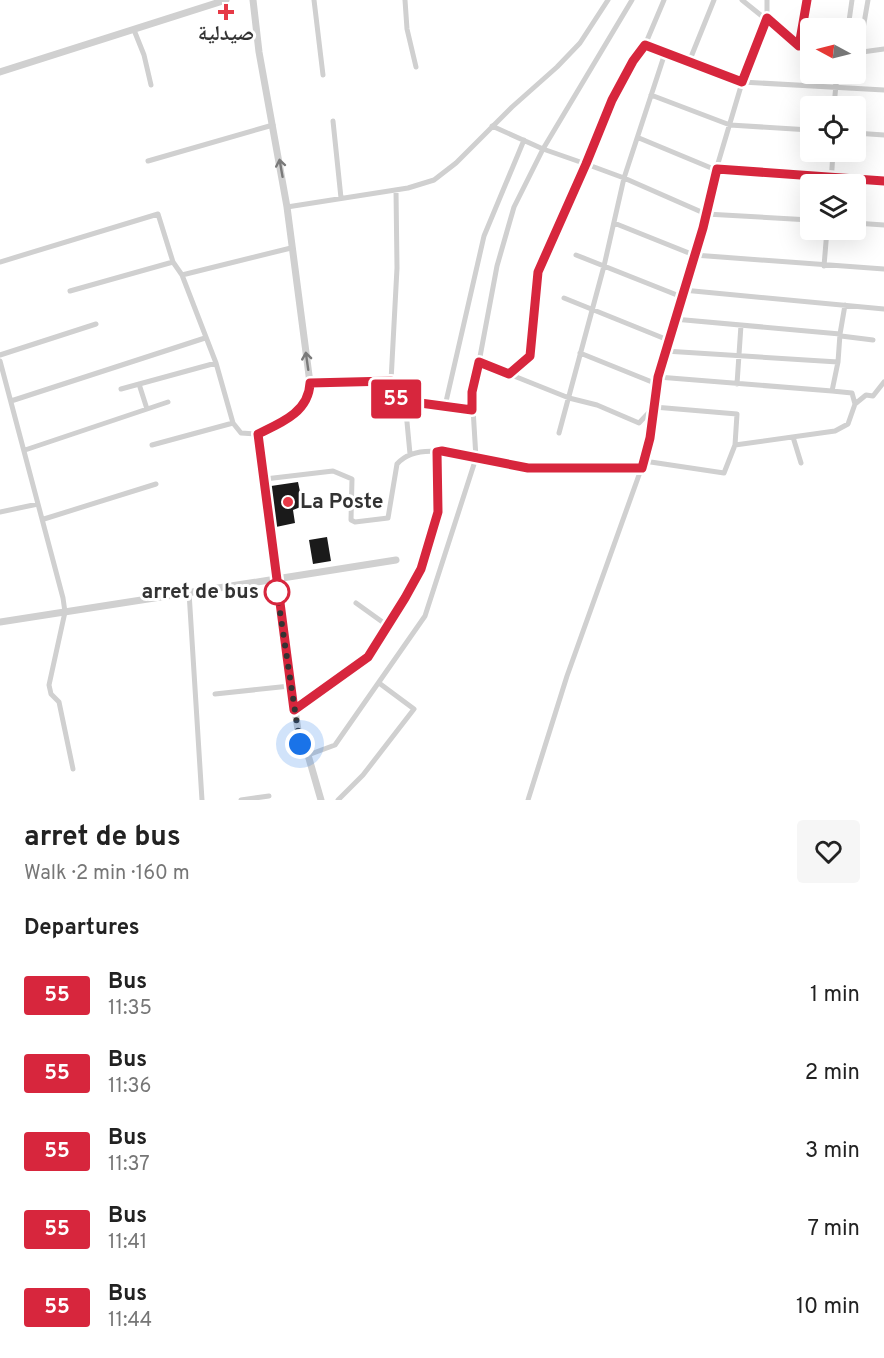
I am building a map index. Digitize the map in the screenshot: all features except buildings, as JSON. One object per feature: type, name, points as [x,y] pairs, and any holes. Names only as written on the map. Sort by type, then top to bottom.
[{"type":"street","points":[[0,72],[134,30],[212,2],[226,0]]},
{"type":"street","points":[[0,262],[158,214],[172,262],[182,275],[216,363],[233,423],[241,433],[258,434],[284,422],[302,407],[310,394],[310,383],[287,207],[259,52],[253,0]]},
{"type":"street","points":[[314,0],[323,75]]},
{"type":"street","points":[[405,0],[407,29],[416,67]]},
{"type":"street","points":[[287,207],[396,190],[434,180],[456,163],[580,43],[608,0]]},
{"type":"street","points":[[308,755],[335,745],[425,616],[476,458],[472,392],[497,266],[512,217],[543,149],[632,0]]},
{"type":"street","points":[[509,374],[530,356],[538,272],[612,100],[633,61],[645,45],[664,0]]},
{"type":"street","points":[[689,62],[714,0]]},
{"type":"street","points":[[742,0],[799,46]]},
{"type":"street","points":[[528,800],[567,676],[643,464],[658,377],[742,82],[767,18],[767,0]]},
{"type":"street","points":[[799,46],[807,0]]},
{"type":"street","points":[[849,18],[852,0]]},
{"type":"street","points":[[864,18],[868,0]]},
{"type":"street","points":[[134,30],[144,55],[151,85]]},
{"type":"street","points":[[645,45],[742,82],[884,90]]},
{"type":"street","points":[[866,52],[884,49]]},
{"type":"street","points":[[559,433],[604,266],[624,178],[665,53]]},
{"type":"street","points":[[835,84],[835,96]]},
{"type":"street","points":[[651,95],[730,125],[800,129]]},
{"type":"street","points":[[333,121],[341,198]]},
{"type":"street","points":[[148,161],[273,125]]},
{"type":"street","points":[[492,126],[543,149],[624,178],[706,214],[800,219]]},
{"type":"street","points":[[866,134],[884,135]]},
{"type":"street","points":[[639,138],[717,170],[800,175]]},
{"type":"street","points":[[445,406],[484,236],[524,140]]},
{"type":"street","points":[[866,180],[884,181]]},
{"type":"street","points":[[396,190],[397,268],[391,381],[395,398],[472,410]]},
{"type":"street","points":[[614,223],[694,255],[884,269]]},
{"type":"street","points":[[866,224],[884,225]]},
{"type":"street","points":[[824,266],[825,240]]},
{"type":"street","points":[[182,275],[291,248]]},
{"type":"street","points":[[576,255],[682,293],[884,309]]},
{"type":"street","points":[[70,291],[172,262]]},
{"type":"street","points":[[564,298],[668,340]]},
{"type":"street","points":[[832,391],[845,305]]},
{"type":"street","points":[[674,319],[873,340]]},
{"type":"street","points":[[0,355],[96,324]]},
{"type":"street","points":[[737,384],[741,325]]},
{"type":"street","points":[[11,401],[205,338]]},
{"type":"street","points":[[665,351],[838,362]]},
{"type":"street","points":[[580,353],[657,384]]},
{"type":"street","points":[[0,361],[44,519],[65,612],[49,685],[51,694],[59,702],[73,769]]},
{"type":"street","points":[[479,362],[569,398],[597,405],[639,423],[654,407]]},
{"type":"street","points":[[121,389],[216,363]]},
{"type":"street","points":[[658,377],[852,393],[855,404]]},
{"type":"street","points":[[310,383],[391,381]]},
{"type":"street","points":[[735,445],[835,430],[848,424],[855,404],[866,394],[873,396],[884,382]]},
{"type":"street","points":[[139,384],[147,409]]},
{"type":"street","points":[[0,394],[9,394]]},
{"type":"street","points":[[405,401],[410,454]]},
{"type":"street","points":[[25,450],[168,402]]},
{"type":"street","points":[[265,479],[337,471],[352,479],[353,522],[388,518],[397,464],[410,454],[442,451],[528,468],[643,464],[724,473],[735,445],[737,414],[654,407]]},
{"type":"street","points":[[152,445],[233,423]]},
{"type":"street","points":[[258,434],[294,710],[300,744],[308,755],[321,800]]},
{"type":"street","points":[[793,436],[801,464]]},
{"type":"street","points":[[294,710],[368,657],[421,569],[431,542],[438,512],[437,452]]},
{"type":"street","points":[[44,519],[156,484]]},
{"type":"street","points":[[0,512],[38,504]]},
{"type":"street","points":[[0,622],[396,560]]},
{"type":"street","points":[[189,592],[202,800]]},
{"type":"street","points":[[356,603],[388,626]]},
{"type":"street","points":[[338,800],[363,775],[414,709],[379,683]]},
{"type":"street","points":[[215,694],[290,686]]},
{"type":"street","points":[[241,800],[269,796]]},
{"type":"bus line","name":"55","points":[[807,0],[799,46],[767,18],[742,82],[645,45],[633,61],[612,100],[538,272],[530,356],[509,374],[479,362],[472,392],[472,410],[398,400],[395,398],[391,381],[310,383],[310,394],[302,407],[284,422],[258,434],[294,710],[368,657],[405,598],[421,569],[431,542],[438,512],[437,452],[442,451],[528,468],[642,468],[650,438],[658,377],[670,331],[703,228],[717,169],[884,181]]},
{"type":"place","name":"صيدلية","points":[[226,12]]},
{"type":"place","name":"La Poste","points":[[288,502]]},
{"type":"place","name":"arret de bus","points":[[277,592]]},
{"type":"route","points":[[277,592],[300,744]]}]
